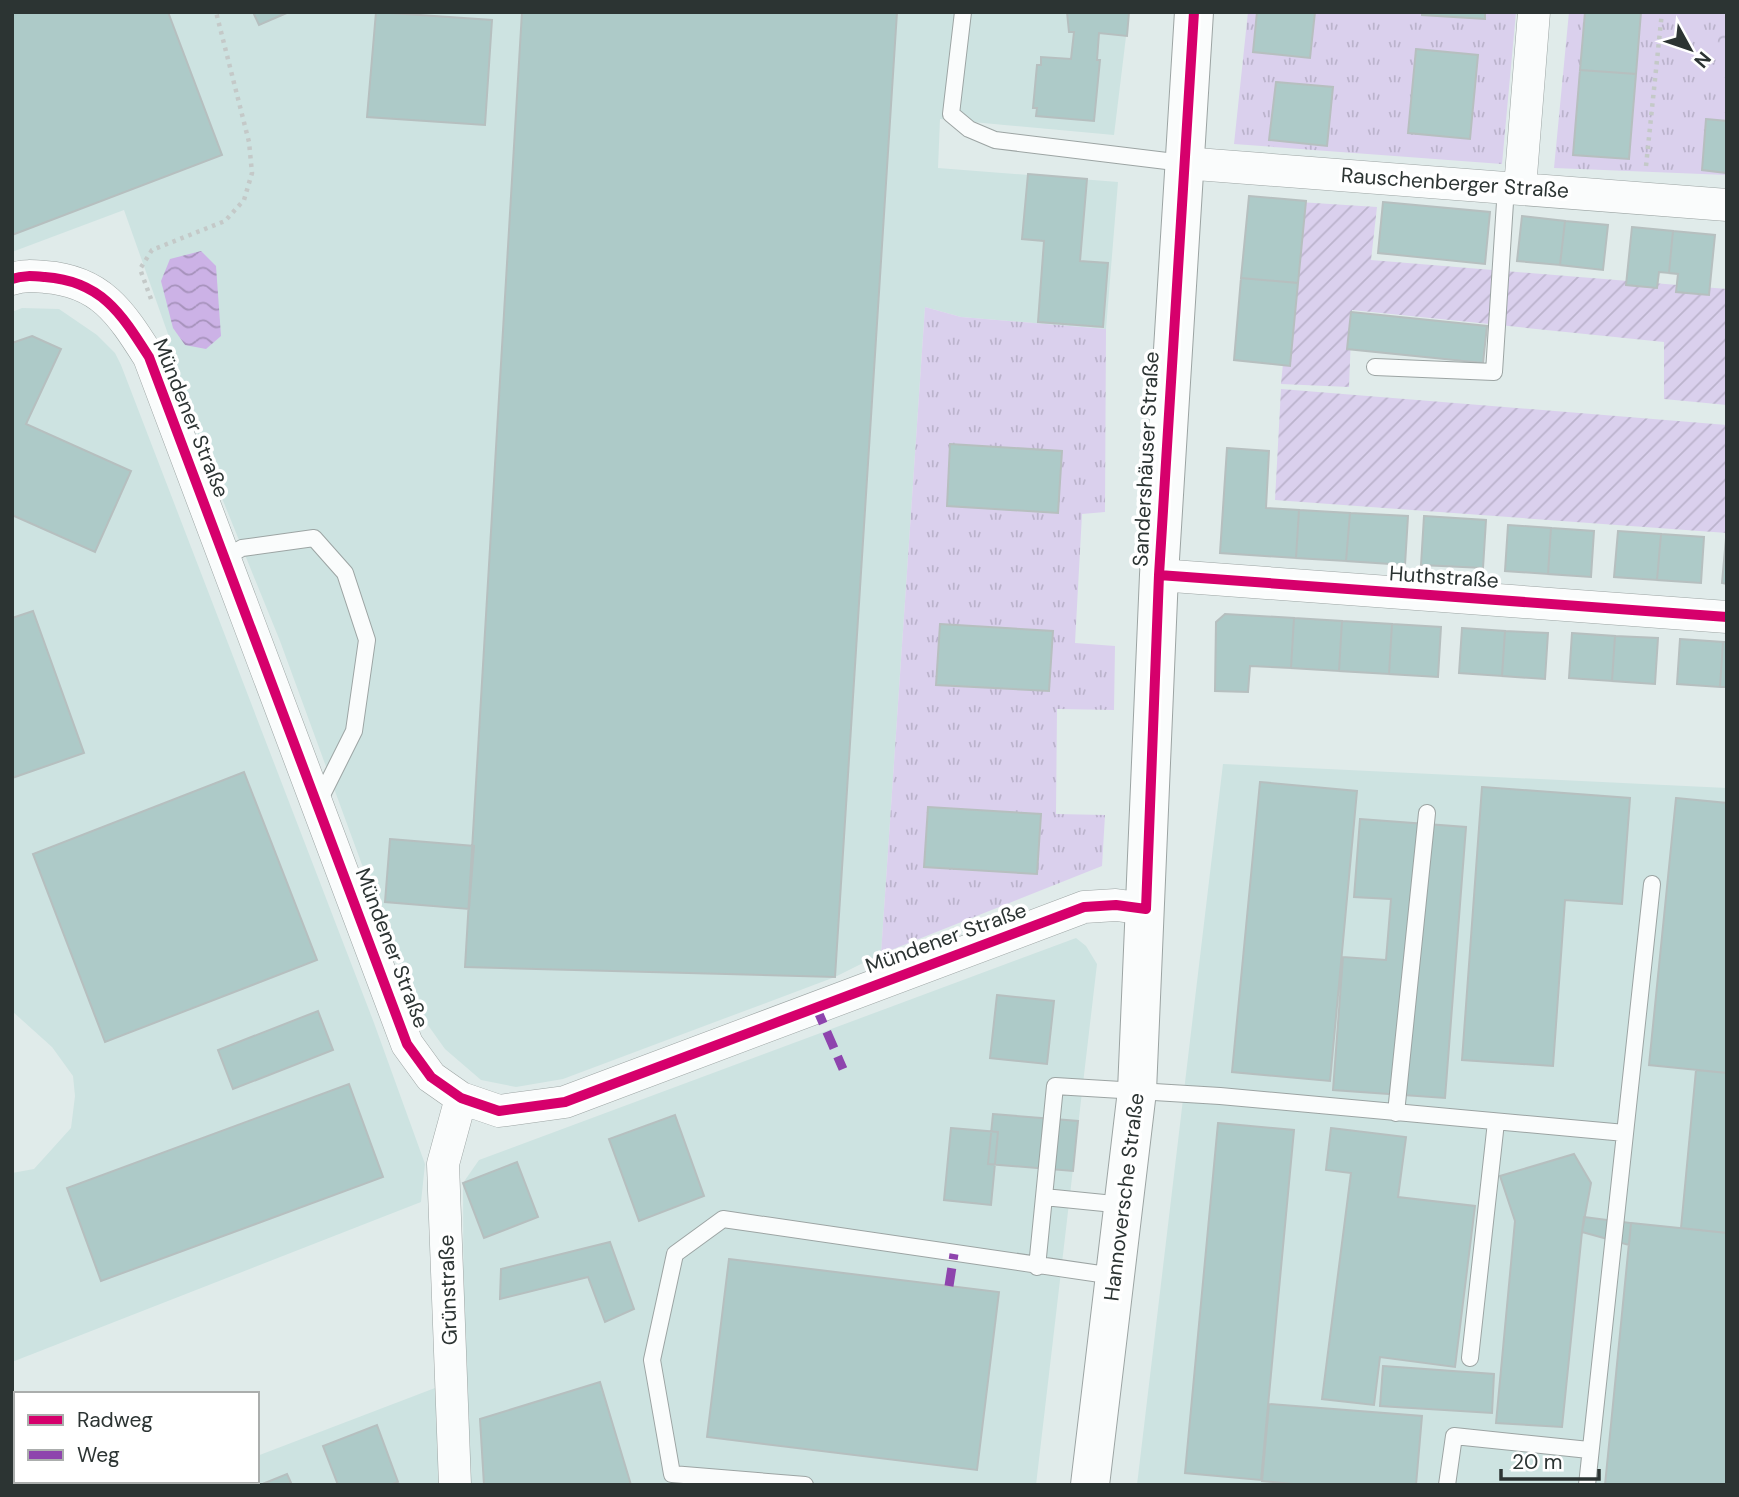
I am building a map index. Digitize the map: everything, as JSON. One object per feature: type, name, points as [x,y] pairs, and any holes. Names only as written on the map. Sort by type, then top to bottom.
[{"type":"main road","name":"Sandershäuser Straße","points":[[1146,909],[1159,575],[1194,12]]},
{"type":"main road","name":"Hannoversche Straße","points":[[1090,1485],[1137,1091],[1146,909]]},
{"type":"street","points":[[1513,188],[1534,12]]},
{"type":"street","name":"Rauschenberger Straße","points":[[1183,163],[1727,205]]},
{"type":"street","name":"Mündener Straße","points":[[12,279],[21,276],[67,279],[100,295],[122,315],[149,357],[226,556],[407,1044],[431,1077],[461,1098],[499,1111],[565,1102],[1084,907],[1116,905],[1146,909]]},
{"type":"street","name":"Huthstraße","points":[[1159,575],[1727,617]]},
{"type":"street","name":"Grünstraße","points":[[455,1485],[443,1164],[461,1098]]},
{"type":"lane","points":[[963,12],[951,114],[969,129],[995,140],[1183,163]]},
{"type":"lane","points":[[1375,367],[1494,373],[1513,188]]},
{"type":"lane","points":[[226,556],[242,548],[314,538],[345,573],[367,640],[367,654],[354,731],[317,806]]},
{"type":"lane","points":[[1396,1113],[1427,813]]},
{"type":"lane","points":[[1587,1485],[1652,884]]},
{"type":"lane","points":[[1037,1267],[1055,1086],[1625,1133]]},
{"type":"lane","points":[[1470,1358],[1496,1122]]},
{"type":"lane","points":[[1044,1197],[1124,1205]]},
{"type":"lane","points":[[805,1485],[672,1474],[652,1360],[675,1254],[723,1219],[1037,1267],[1115,1276]]},
{"type":"lane","points":[[1447,1485],[1454,1436],[1589,1450]]},
{"type":"path","points":[[154,307],[140,269],[144,258],[152,250],[225,221],[244,200],[252,173],[249,142],[216,12]]},
{"type":"path","points":[[1642,198],[1662,12]]},
{"type":"shaded area","points":[[12,12],[1129,12],[1114,135],[940,119],[938,168],[1118,182],[1106,329],[961,317],[925,307],[881,954],[835,977],[563,1079],[516,1087],[481,1080],[445,1049],[420,1014],[280,641],[213,476],[165,343],[168,334],[124,210],[12,252]]},
{"type":"shaded area","points":[[22,308],[59,309],[97,335],[115,353],[121,365],[374,1023],[425,1164],[421,1202],[12,1362],[12,1173],[34,1169],[71,1128],[75,1096],[73,1076],[52,1047],[12,1011],[12,312]]},
{"type":"shaded area","points":[[1223,764],[1727,788],[1727,1485],[1137,1485]]},
{"type":"shaded area","points":[[1076,938],[1086,946],[1097,964],[1036,1485],[181,1485],[259,1483],[259,1455],[435,1388],[464,1396],[463,1183],[479,1160]]},
{"type":"green space","points":[[1248,12],[1516,12],[1502,164],[1234,144]]},
{"type":"green space","points":[[1569,12],[1727,12],[1727,175],[1554,168]]},
{"type":"green space","points":[[1720,12],[1727,12],[1727,58],[1716,56]]},
{"type":"green space","points":[[1299,202],[1377,207],[1371,260],[1727,289],[1727,405],[1664,399],[1664,342],[1352,310],[1349,387],[1281,384]]},
{"type":"green space","points":[[925,307],[961,317],[1106,329],[1105,512],[1082,514],[1075,643],[1115,646],[1114,710],[1057,709],[1056,814],[1105,815],[1102,866],[881,954]]},
{"type":"green space","points":[[1281,389],[1727,425],[1727,533],[1275,500]]},
{"type":"water","points":[[201,251],[216,266],[221,336],[206,349],[185,345],[173,328],[161,281],[170,259]]},
{"type":"building","points":[[12,12],[168,12],[222,155],[12,235]]},
{"type":"building","points":[[253,12],[289,12],[259,25]]},
{"type":"building","points":[[376,12],[492,20],[485,125],[367,117]]},
{"type":"building","points":[[522,12],[897,12],[835,977],[465,967]]},
{"type":"building","points":[[1067,12],[1129,12],[1127,36],[1099,33],[1097,60],[1100,60],[1094,121],[1036,116],[1037,108],[1033,108],[1037,65],[1041,65],[1041,57],[1071,59],[1074,32],[1069,32]]},
{"type":"building","points":[[1257,12],[1315,12],[1310,58],[1253,52]]},
{"type":"building","points":[[1422,12],[1485,12],[1485,19],[1422,15]]},
{"type":"building","points":[[1585,12],[1641,12],[1636,74],[1580,70]]},
{"type":"building","points":[[1416,49],[1478,55],[1470,139],[1408,133]]},
{"type":"building","points":[[1580,70],[1636,74],[1629,159],[1573,155]]},
{"type":"building","points":[[1276,82],[1333,87],[1327,146],[1269,140]]},
{"type":"building","points":[[1706,119],[1727,121],[1727,173],[1702,170]]},
{"type":"building","points":[[1028,174],[1087,179],[1080,261],[1108,263],[1103,327],[1038,322],[1044,241],[1022,239]]},
{"type":"building","points":[[1249,196],[1306,201],[1298,283],[1241,278]]},
{"type":"building","points":[[1383,202],[1490,212],[1485,264],[1378,253]]},
{"type":"building","points":[[1522,216],[1565,221],[1560,265],[1517,261]]},
{"type":"building","points":[[1565,221],[1608,225],[1603,270],[1560,265]]},
{"type":"building","points":[[1632,227],[1673,231],[1669,273],[1659,272],[1657,288],[1626,285]]},
{"type":"building","points":[[1673,231],[1715,235],[1709,295],[1676,292],[1678,274],[1669,273]]},
{"type":"building","points":[[1241,278],[1298,283],[1290,366],[1234,360]]},
{"type":"building","points":[[1351,312],[1487,326],[1483,363],[1347,349]]},
{"type":"building","points":[[32,336],[61,349],[26,424],[131,471],[95,552],[12,515],[12,343]]},
{"type":"building","points":[[950,444],[1062,451],[1058,513],[947,506]]},
{"type":"building","points":[[1227,448],[1269,451],[1266,508],[1299,510],[1296,558],[1220,553]]},
{"type":"building","points":[[1299,510],[1350,513],[1346,561],[1296,558]]},
{"type":"building","points":[[1350,513],[1408,516],[1405,565],[1346,561]]},
{"type":"building","points":[[1424,516],[1486,520],[1483,568],[1421,565]]},
{"type":"building","points":[[1508,525],[1551,528],[1548,574],[1505,571]]},
{"type":"building","points":[[1551,528],[1594,531],[1591,577],[1548,574]]},
{"type":"building","points":[[1618,531],[1661,534],[1657,580],[1614,577]]},
{"type":"building","points":[[1661,534],[1704,537],[1701,583],[1657,580]]},
{"type":"building","points":[[1727,538],[1727,584],[1722,583]]},
{"type":"building","points":[[33,611],[84,753],[12,778],[12,618]]},
{"type":"building","points":[[1225,614],[1294,618],[1291,668],[1250,666],[1248,692],[1215,691],[1216,622]]},
{"type":"building","points":[[1294,618],[1342,621],[1339,671],[1291,668]]},
{"type":"building","points":[[1342,621],[1392,624],[1389,674],[1339,671]]},
{"type":"building","points":[[940,624],[1053,631],[1049,691],[936,685]]},
{"type":"building","points":[[1392,624],[1441,627],[1438,677],[1389,674]]},
{"type":"building","points":[[1462,628],[1505,631],[1502,676],[1459,673]]},
{"type":"building","points":[[1505,631],[1548,633],[1545,679],[1502,676]]},
{"type":"building","points":[[1572,633],[1615,636],[1612,681],[1569,678]]},
{"type":"building","points":[[1615,636],[1658,638],[1655,684],[1612,681]]},
{"type":"building","points":[[1680,639],[1723,642],[1720,687],[1677,684]]},
{"type":"building","points":[[1723,642],[1727,642],[1727,687],[1720,687]]},
{"type":"building","points":[[244,772],[317,960],[105,1042],[33,854]]},
{"type":"building","points":[[1260,782],[1357,791],[1330,1081],[1232,1072]]},
{"type":"building","points":[[1482,787],[1630,798],[1622,904],[1565,900],[1553,1066],[1462,1060]]},
{"type":"building","points":[[1676,798],[1727,803],[1727,1073],[1649,1065]]},
{"type":"building","points":[[928,807],[1041,814],[1037,874],[924,867]]},
{"type":"building","points":[[1360,819],[1466,827],[1445,1098],[1333,1090],[1343,957],[1386,960],[1391,899],[1354,897]]},
{"type":"building","points":[[390,839],[474,846],[469,909],[385,902]]},
{"type":"building","points":[[997,995],[1054,1001],[1047,1064],[990,1058]]},
{"type":"building","points":[[318,1011],[333,1050],[233,1089],[218,1050]]},
{"type":"building","points":[[1696,1070],[1727,1073],[1727,1233],[1681,1228]]},
{"type":"building","points":[[349,1084],[383,1177],[101,1281],[67,1188]]},
{"type":"building","points":[[993,1114],[1078,1121],[1073,1171],[988,1164]]},
{"type":"building","points":[[675,1115],[704,1196],[639,1221],[609,1139]]},
{"type":"building","points":[[1218,1123],[1294,1130],[1261,1480],[1185,1473]]},
{"type":"building","points":[[951,1128],[998,1132],[991,1205],[944,1200]]},
{"type":"building","points":[[1331,1128],[1406,1137],[1398,1197],[1475,1206],[1455,1367],[1380,1357],[1374,1405],[1322,1399],[1351,1173],[1326,1170]]},
{"type":"building","points":[[1574,1154],[1591,1183],[1582,1232],[1562,1427],[1496,1423],[1515,1221],[1500,1176]]},
{"type":"building","points":[[517,1162],[538,1217],[484,1238],[463,1183]]},
{"type":"building","points":[[1584,1217],[1631,1223],[1629,1245],[1582,1232]]},
{"type":"building","points":[[1631,1223],[1727,1233],[1727,1485],[1605,1485]]},
{"type":"building","points":[[610,1242],[634,1309],[605,1322],[588,1277],[500,1299],[501,1269]]},
{"type":"building","points":[[729,1259],[999,1292],[977,1470],[707,1437]]},
{"type":"building","points":[[1383,1366],[1494,1374],[1492,1413],[1380,1406]]},
{"type":"building","points":[[600,1382],[631,1485],[484,1485],[480,1419]]},
{"type":"building","points":[[1269,1404],[1422,1416],[1416,1485],[1303,1485],[1262,1481]]},
{"type":"building","points":[[377,1425],[398,1482],[390,1485],[338,1485],[323,1446]]},
{"type":"building","points":[[287,1474],[292,1485],[260,1485]]},
{"type":"marked path","points":[[816,1007],[843,1069]]},
{"type":"marked path","points":[[949,1286],[954,1254]]},
{"type":"cycle path","points":[[12,279],[45,277],[81,285],[95,292],[119,313],[149,357],[407,1044],[431,1077],[461,1098],[499,1111],[565,1102],[1084,907],[1116,905],[1146,909],[1159,575],[1194,12]]},
{"type":"cycle path","points":[[1159,575],[1727,617]]}]
